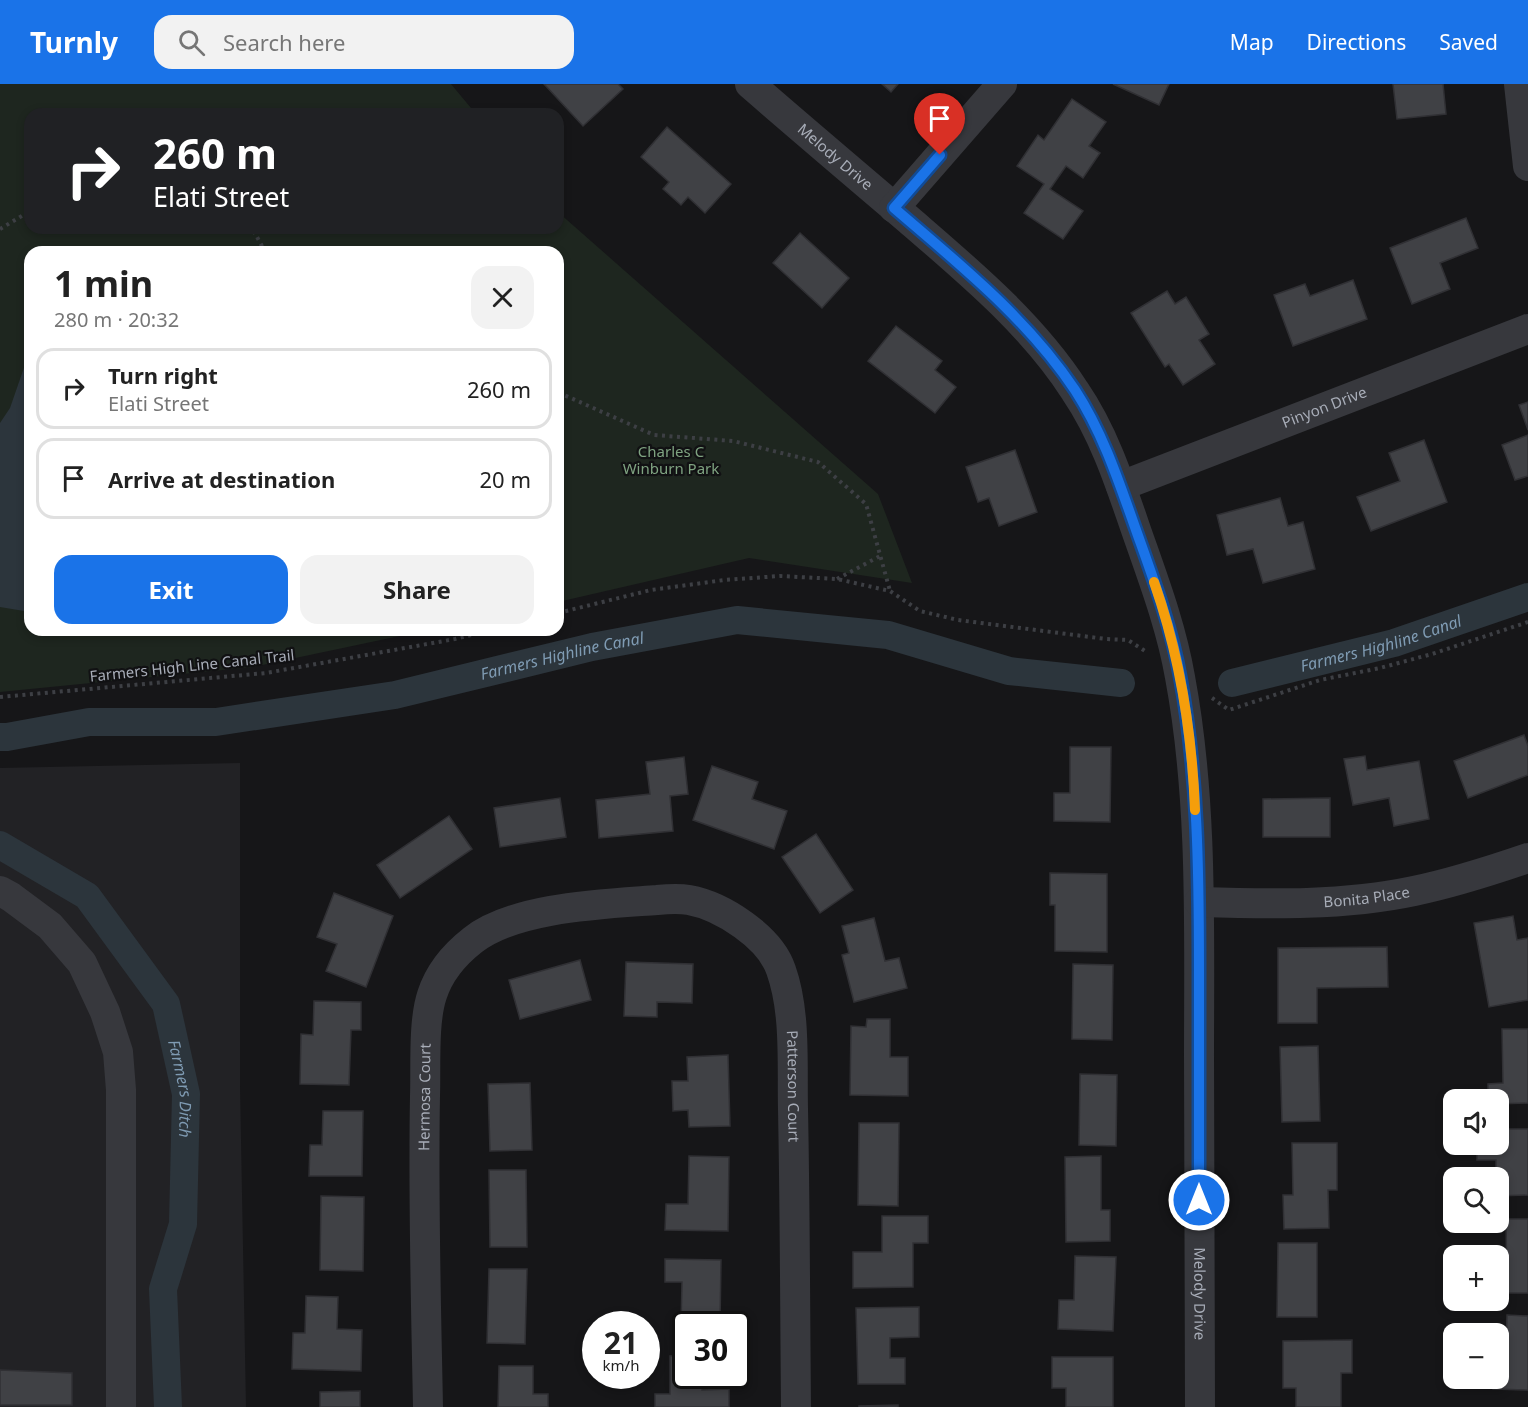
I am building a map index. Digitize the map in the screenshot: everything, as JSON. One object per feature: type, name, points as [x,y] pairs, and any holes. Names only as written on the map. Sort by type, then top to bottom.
[{"type":"street","name":"Melody Drive","points":[[750,84],[961,265],[1020,323],[1053,360],[1092,418],[1121,486],[1157,591],[1180,675],[1193,772],[1199,902],[1200,1407]]},
{"type":"street","points":[[894,208],[1002,84]]},
{"type":"street","points":[[1520,84],[1528,166]]},
{"type":"street","name":"Pinyon Drive","points":[[1121,486],[1528,329]]},
{"type":"street","name":"Bonita Place","points":[[1199,902],[1307,904],[1353,900],[1412,892],[1476,876],[1528,858]]},
{"type":"street","points":[[0,891],[51,926],[82,963],[105,1012],[117,1052],[121,1090],[121,1407]]},
{"type":"street","name":"Patterson Court","points":[[606,904],[691,900],[726,913],[738,921],[773,954],[780,967],[789,998],[791,1018],[796,1407]]},
{"type":"street","name":"Hermosa Court","points":[[428,1407],[424,1132],[427,1034],[429,1005],[433,993],[451,961],[472,940],[486,932],[516,919],[539,913],[606,904]]},
{"type":"path","points":[[0,229],[24,215]]},
{"type":"path","points":[[564,395],[654,435],[733,441],[818,462],[866,504],[882,555],[890,591]]},
{"type":"path","points":[[837,579],[882,555]]},
{"type":"path","points":[[564,612],[651,590],[724,580],[780,576],[837,579],[890,591],[920,611],[958,620],[1128,640]]},
{"type":"path","points":[[1229,710],[1320,681],[1432,654],[1528,622]]},
{"type":"path","name":"Farmers High Line Canal Trail","points":[[0,697],[266,673],[467,636]]},
{"type":"shaded area","points":[[24,368],[24,611],[0,607],[0,423],[10,408]]},
{"type":"shaded area","points":[[240,763],[240,1086],[246,1407],[0,1407],[0,768]]},
{"type":"green space","name":"Charles C Winburn Park","points":[[0,84],[451,84],[471,108],[24,108],[24,234],[564,234],[564,217],[878,494],[912,583],[749,558],[564,601],[564,246],[24,246],[24,636],[400,636],[253,667],[0,692]]},
{"type":"building","points":[[544,84],[618,84],[623,89],[583,126]]},
{"type":"building","points":[[882,84],[898,84],[891,92]]},
{"type":"building","points":[[1113,84],[1169,84],[1159,105]]},
{"type":"building","points":[[1393,84],[1443,84],[1446,114],[1397,119]]},
{"type":"building","points":[[1072,99],[1106,122],[1089,146],[1100,153],[1083,178],[1066,166],[1050,189],[1083,211],[1063,239],[1024,213],[1044,184],[1017,166],[1038,135],[1044,140]]},
{"type":"building","points":[[667,127],[731,184],[705,213],[688,197],[681,205],[663,189],[669,182],[641,157]]},
{"type":"building","points":[[1466,218],[1478,248],[1440,263],[1450,289],[1412,304],[1390,248]]},
{"type":"building","points":[[800,233],[849,278],[822,308],[773,263]]},
{"type":"building","points":[[1353,280],[1367,319],[1293,346],[1274,295],[1305,284],[1310,296]]},
{"type":"building","points":[[1167,291],[1175,304],[1186,297],[1209,334],[1199,340],[1215,364],[1183,385],[1169,364],[1165,367],[1131,313]]},
{"type":"building","points":[[896,326],[942,361],[935,370],[956,387],[935,413],[868,361]]},
{"type":"building","points":[[1528,402],[1528,430],[1519,405]]},
{"type":"building","points":[[1528,435],[1528,476],[1515,480],[1502,445]]},
{"type":"building","points":[[1424,440],[1447,502],[1371,531],[1357,497],[1400,481],[1389,453]]},
{"type":"building","points":[[1015,450],[1037,512],[999,526],[989,498],[978,502],[966,467]]},
{"type":"building","points":[[1280,498],[1288,526],[1303,522],[1315,569],[1263,583],[1253,549],[1227,555],[1217,515]]},
{"type":"building","points":[[1524,735],[1528,746],[1528,775],[1468,798],[1454,761]]},
{"type":"building","points":[[1070,747],[1111,747],[1110,822],[1054,821],[1054,793],[1070,793]]},
{"type":"building","points":[[1365,756],[1367,770],[1419,761],[1429,819],[1394,826],[1389,798],[1353,805],[1344,759]]},
{"type":"building","points":[[684,757],[688,794],[670,796],[673,831],[599,838],[596,800],[650,794],[646,762]]},
{"type":"building","points":[[712,766],[758,782],[752,799],[787,811],[774,849],[693,820]]},
{"type":"building","points":[[560,798],[566,837],[500,847],[494,808]]},
{"type":"building","points":[[1330,798],[1330,837],[1263,837],[1263,799]]},
{"type":"building","points":[[449,816],[472,849],[400,898],[377,865]]},
{"type":"building","points":[[816,834],[853,890],[820,913],[782,857]]},
{"type":"building","points":[[1050,873],[1107,874],[1107,952],[1055,951],[1055,905],[1050,905]]},
{"type":"building","points":[[334,893],[393,916],[366,987],[326,971],[337,944],[317,937]]},
{"type":"building","points":[[1513,916],[1517,940],[1528,938],[1528,1000],[1489,1007],[1474,923]]},
{"type":"building","points":[[874,918],[885,961],[899,958],[907,988],[854,1002],[842,955],[849,953],[842,926]]},
{"type":"building","points":[[1387,947],[1388,987],[1317,988],[1317,1023],[1278,1023],[1278,948]]},
{"type":"building","points":[[580,960],[591,1000],[520,1019],[509,980]]},
{"type":"building","points":[[626,962],[693,964],[692,1003],[657,1002],[657,1017],[624,1016]]},
{"type":"building","points":[[1073,964],[1113,965],[1112,1040],[1072,1039]]},
{"type":"building","points":[[314,1001],[361,1002],[361,1030],[351,1030],[349,1085],[300,1084],[301,1034],[313,1035]]},
{"type":"building","points":[[867,1019],[890,1019],[890,1057],[908,1057],[908,1096],[850,1095],[851,1026],[866,1027]]},
{"type":"building","points":[[1502,1029],[1528,1029],[1528,1103],[1509,1104],[1509,1089],[1488,1089],[1488,1084],[1503,1083]]},
{"type":"building","points":[[1318,1046],[1320,1121],[1282,1122],[1280,1047]]},
{"type":"building","points":[[728,1055],[730,1126],[689,1127],[688,1110],[673,1111],[672,1081],[688,1081],[687,1057]]},
{"type":"building","points":[[1080,1074],[1117,1075],[1116,1146],[1079,1145]]},
{"type":"building","points":[[530,1083],[532,1150],[490,1151],[488,1084]]},
{"type":"building","points":[[323,1111],[363,1111],[362,1176],[309,1176],[310,1145],[322,1145]]},
{"type":"building","points":[[859,1123],[899,1123],[898,1206],[858,1205]]},
{"type":"building","points":[[1509,1129],[1528,1129],[1528,1195],[1509,1196],[1509,1167],[1496,1167],[1496,1160],[1477,1160],[1477,1155],[1509,1155]]},
{"type":"building","points":[[1292,1143],[1337,1143],[1337,1190],[1328,1190],[1329,1228],[1284,1229],[1283,1195],[1293,1195]]},
{"type":"building","points":[[689,1156],[729,1157],[728,1231],[665,1230],[666,1204],[688,1204]]},
{"type":"building","points":[[1101,1156],[1101,1210],[1110,1210],[1110,1241],[1066,1242],[1065,1157]]},
{"type":"building","points":[[489,1170],[526,1170],[527,1247],[490,1247]]},
{"type":"building","points":[[321,1196],[364,1197],[363,1271],[320,1270]]},
{"type":"building","points":[[882,1216],[928,1216],[928,1243],[913,1243],[913,1287],[853,1288],[853,1252],[882,1252]]},
{"type":"building","points":[[1509,1219],[1528,1219],[1528,1293],[1509,1293],[1509,1245],[1506,1245]]},
{"type":"building","points":[[1278,1243],[1317,1243],[1317,1317],[1277,1317]]},
{"type":"building","points":[[1075,1256],[1116,1257],[1113,1331],[1058,1329],[1059,1300],[1074,1300]]},
{"type":"building","points":[[665,1259],[721,1260],[720,1311],[681,1311],[682,1282],[665,1282]]},
{"type":"building","points":[[489,1269],[527,1269],[525,1344],[487,1343]]},
{"type":"building","points":[[306,1296],[338,1297],[337,1329],[362,1330],[361,1371],[292,1369],[293,1333],[305,1333]]},
{"type":"building","points":[[919,1307],[919,1337],[890,1338],[890,1358],[905,1358],[905,1384],[858,1384],[856,1308]]},
{"type":"building","points":[[1507,1315],[1528,1316],[1528,1390],[1493,1389],[1509,1389],[1509,1323],[1507,1323]]},
{"type":"building","points":[[1352,1340],[1352,1373],[1341,1373],[1341,1407],[1296,1407],[1296,1388],[1283,1388],[1283,1341]]},
{"type":"building","points":[[670,1356],[672,1356],[672,1389],[729,1389],[729,1407],[655,1407],[655,1394],[670,1394]]},
{"type":"building","points":[[1052,1357],[1113,1357],[1113,1407],[1066,1407],[1066,1388],[1052,1388]]},
{"type":"building","points":[[499,1366],[533,1366],[533,1394],[548,1394],[548,1407],[498,1407]]},
{"type":"building","points":[[0,1370],[72,1373],[72,1405],[0,1405]]},
{"type":"building","points":[[360,1391],[360,1407],[320,1407],[320,1392]]},
{"type":"building","points":[[898,1405],[898,1407],[859,1407],[859,1406]]},
{"type":"waterway","name":"Farmers Highline Canal","points":[[1232,683],[1394,643],[1528,597]]},
{"type":"waterway","name":"Farmers Highline Canal","points":[[0,737],[89,722],[216,722],[395,695],[592,647],[737,620],[888,635],[1009,671],[1121,683]]},
{"type":"waterway","name":"Farmers Ditch","points":[[0,845],[87,896],[166,1004],[186,1094],[183,1224],[163,1289],[168,1407]]},
{"type":"slow traffic","points":[[1154,582],[1180,675],[1191,752],[1195,810]]},
{"type":"route","points":[[940,155],[894,208],[961,265],[1020,323],[1053,360],[1075,390],[1098,430],[1121,486],[1172,642],[1180,675],[1193,772],[1199,902],[1199,1200]]}]
